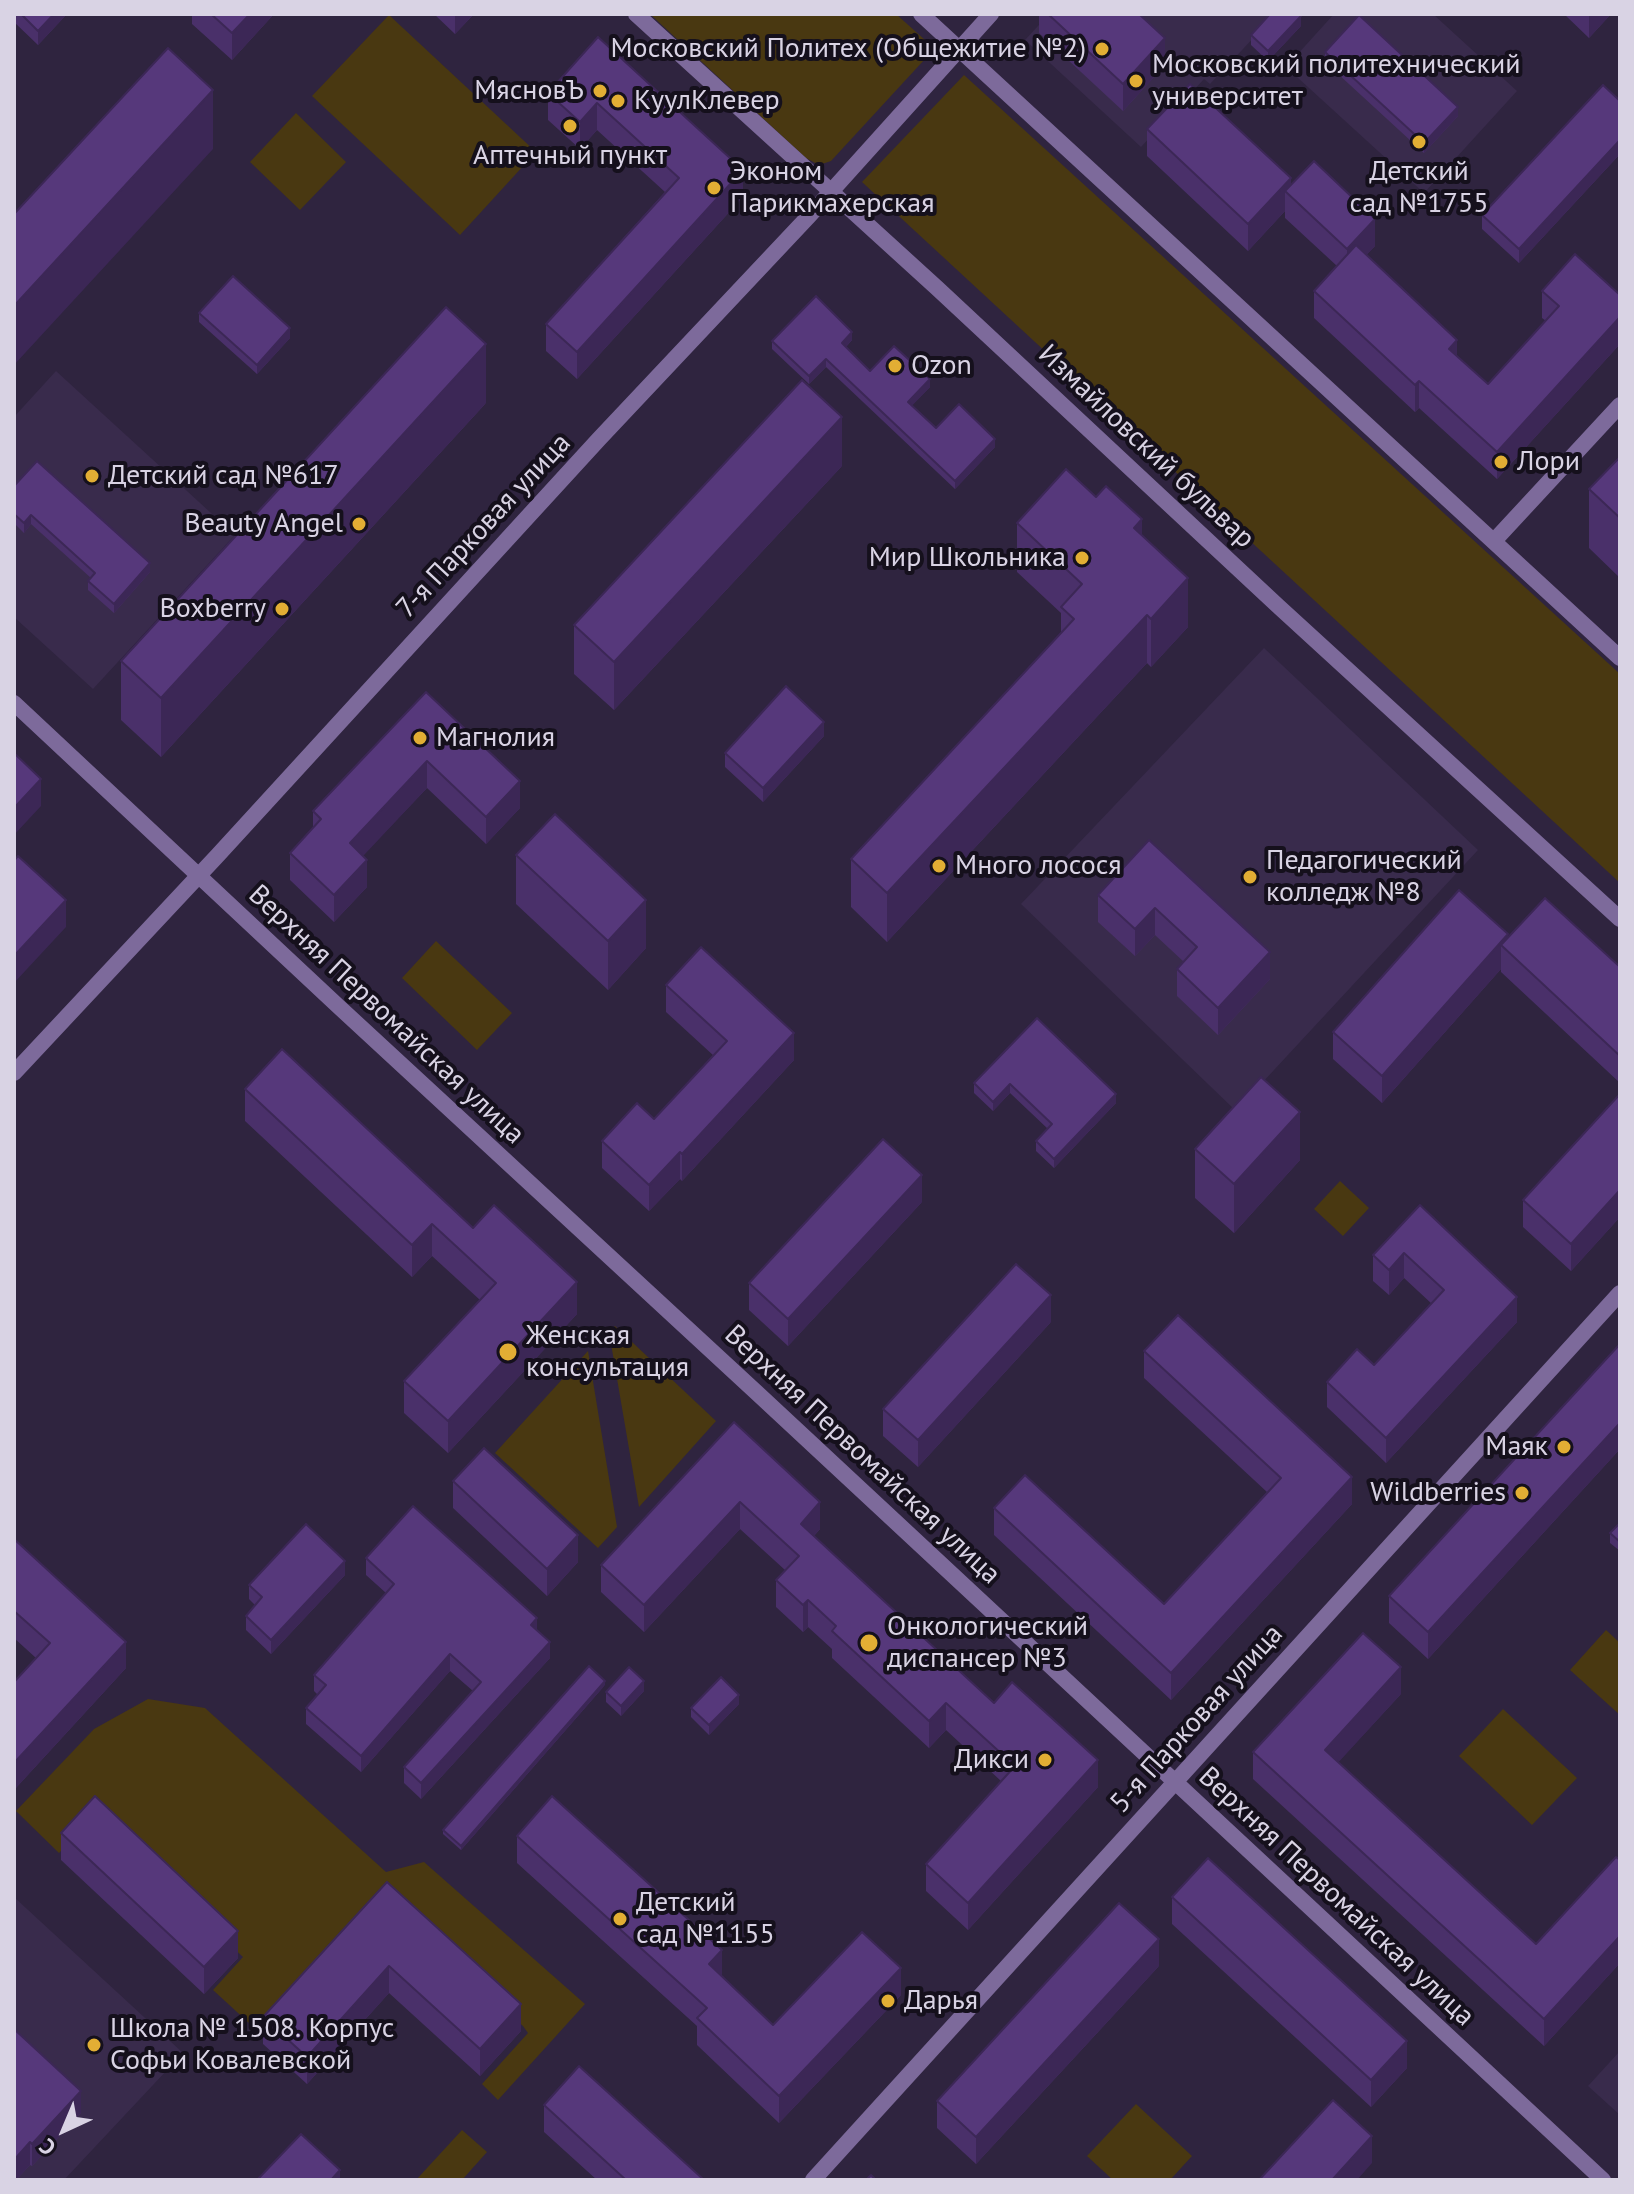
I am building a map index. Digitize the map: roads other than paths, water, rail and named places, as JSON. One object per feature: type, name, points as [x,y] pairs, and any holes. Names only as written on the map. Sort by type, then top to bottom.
[{"type":"street","name":"Измайловский бульвар","points":[[636,14],[1620,919]]},
{"type":"street","points":[[921,14],[1620,658]]},
{"type":"street","name":"7-я Парковая улица","points":[[14,1073],[830,193],[991,14]]},
{"type":"street","points":[[1494,541],[1620,405]]},
{"type":"street","name":"Верхняя Первомайская улица","points":[[14,703],[1603,2180]]},
{"type":"street","name":"5-я Парковая улица","points":[[813,2180],[1620,1293]]},
{"type":"place","name":"Московский Политех (Общежитие №2)","points":[[1102,49]]},
{"type":"place","name":"Московский политехнический университет","points":[[1136,81]]},
{"type":"place","name":"МясновЪ","points":[[600,91]]},
{"type":"place","name":"КуулКлевер","points":[[618,101]]},
{"type":"place","name":"Аптечный пункт","points":[[570,126]]},
{"type":"place","name":"Детский сад №1755","points":[[1419,142]]},
{"type":"place","name":"Эконом Парикмахерская","points":[[714,188]]},
{"type":"place","name":"Ozon","points":[[895,366]]},
{"type":"place","name":"Лори","points":[[1501,462]]},
{"type":"place","name":"Детский сад №617","points":[[92,476]]},
{"type":"place","name":"Beauty Angel","points":[[359,524]]},
{"type":"place","name":"Мир Школьника","points":[[1082,558]]},
{"type":"place","name":"Boxberry","points":[[282,609]]},
{"type":"place","name":"Магнолия","points":[[420,738]]},
{"type":"place","name":"Много лосося","points":[[939,866]]},
{"type":"place","name":"Педагогический колледж №8","points":[[1250,877]]},
{"type":"place","name":"Женская консультация","points":[[508,1352]]},
{"type":"place","name":"Маяк","points":[[1564,1447]]},
{"type":"place","name":"Wildberries","points":[[1522,1493]]},
{"type":"place","name":"Онкологический диспансер №3","points":[[869,1643]]},
{"type":"place","name":"Дикси","points":[[1045,1760]]},
{"type":"place","name":"Детский сад №1155","points":[[620,1919]]},
{"type":"place","name":"Дарья","points":[[888,2001]]},
{"type":"place","name":"Школа № 1508. Корпус Софьи Ковалевской","points":[[94,2045]]}]
